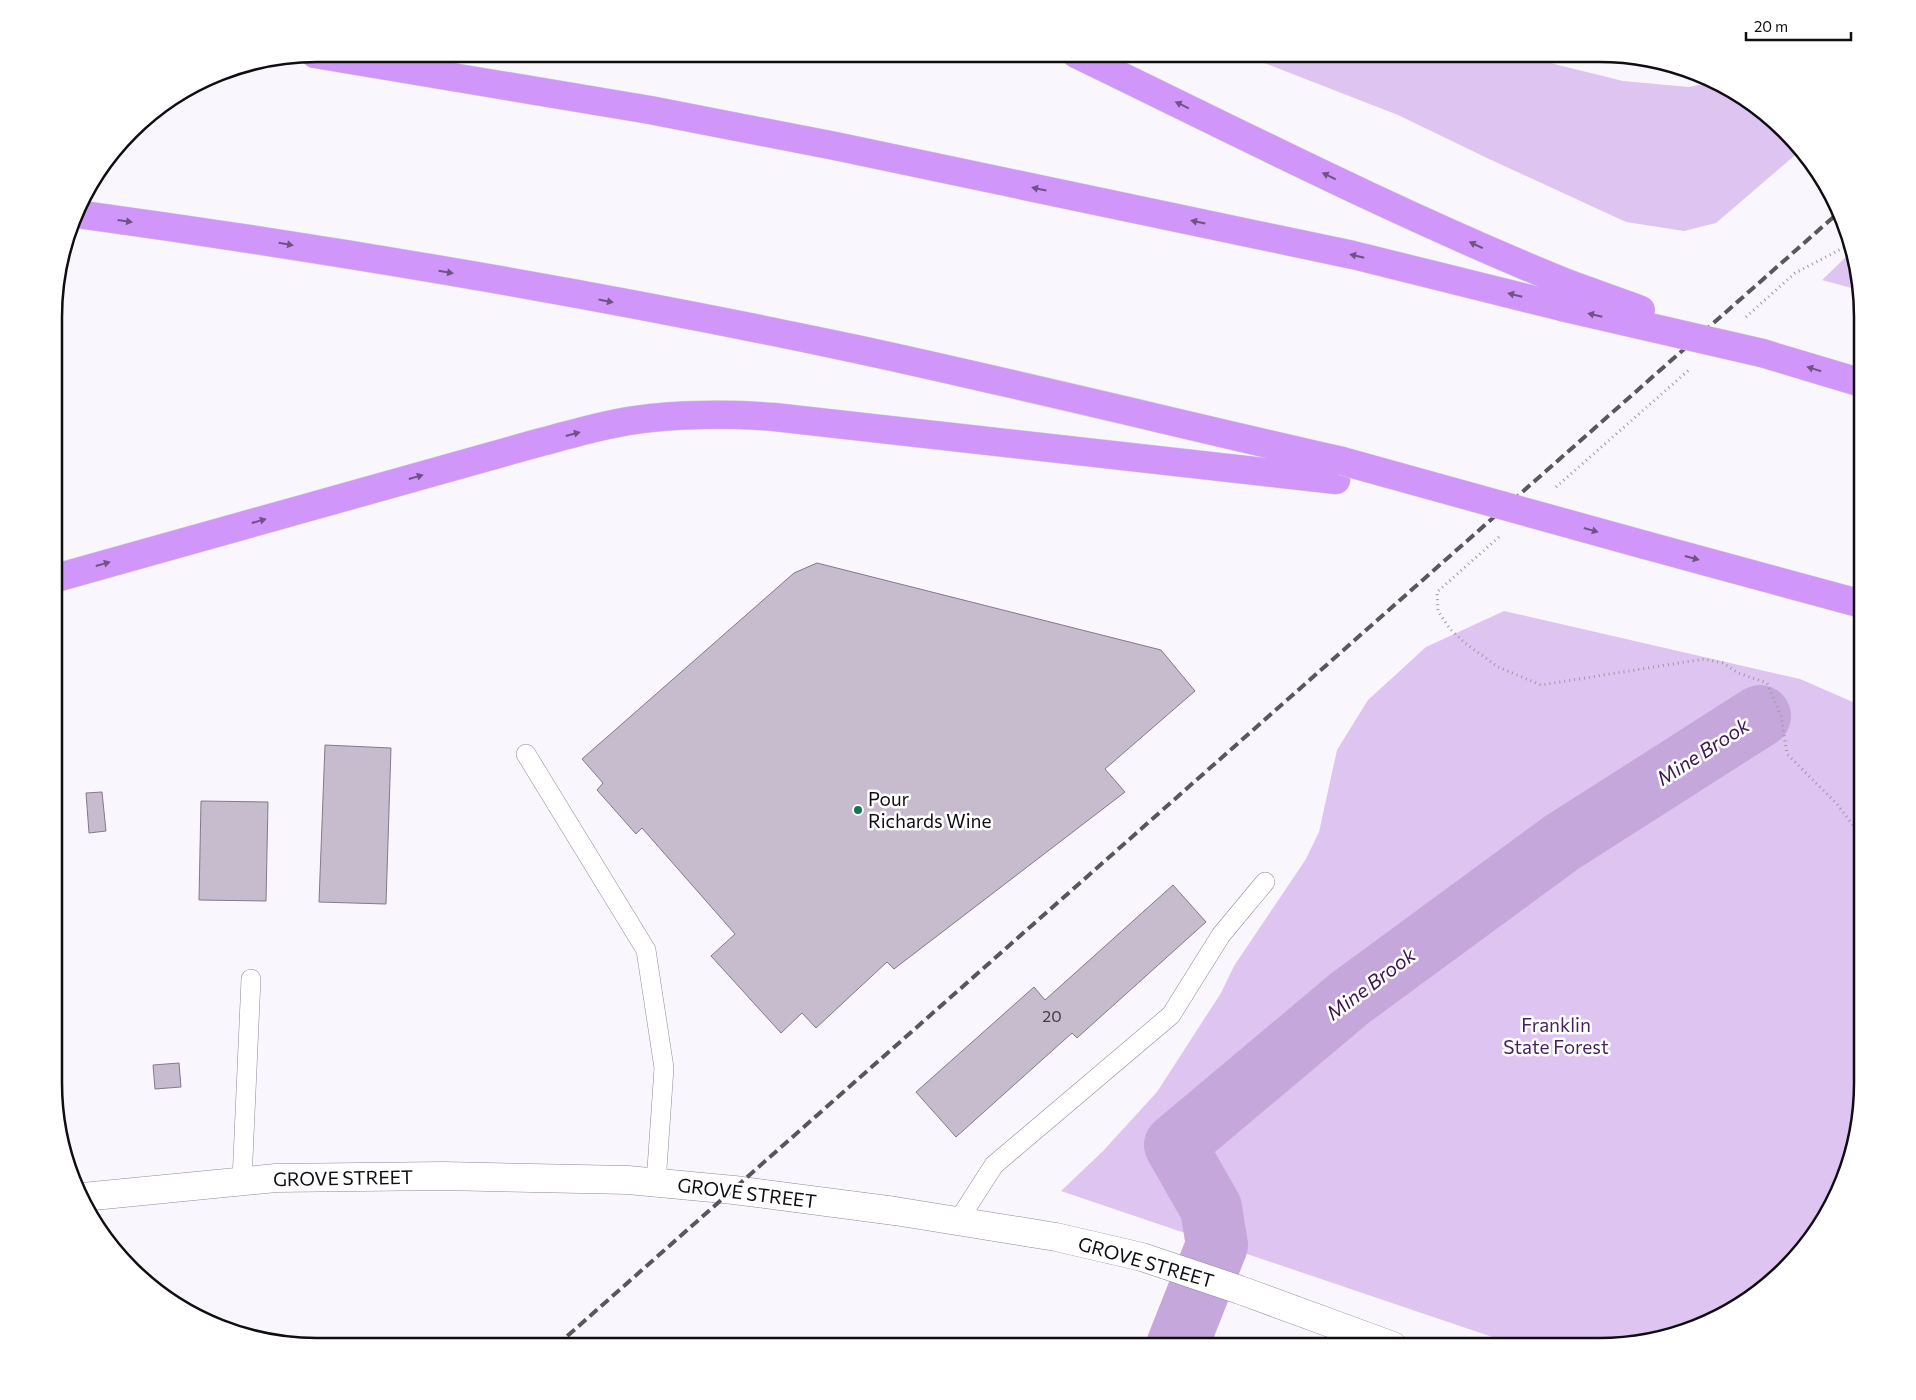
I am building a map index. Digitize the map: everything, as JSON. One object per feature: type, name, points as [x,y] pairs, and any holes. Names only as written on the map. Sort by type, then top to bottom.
[{"type":"highway","points":[[363,62],[650,110],[835,146],[1354,255],[1565,296],[1854,381]]},
{"type":"highway","points":[[1093,62],[1412,216],[1506,259],[1565,296]]},
{"type":"highway","points":[[84,215],[262,240],[577,295],[855,349],[1339,470],[1559,521],[1854,602]]},
{"type":"highway","points":[[62,576],[597,427],[650,418],[736,415],[774,417],[1339,470]]},
{"type":"main road","name":"GROVE STREET","points":[[90,1196],[276,1178],[443,1176],[628,1180],[743,1191],[958,1221],[1056,1237],[1142,1257],[1240,1290],[1346,1338]]},
{"type":"lane","points":[[526,754],[646,950],[664,1068],[656,1183]]},
{"type":"lane","points":[[958,1221],[994,1165],[1172,1015],[1221,935],[1265,882]]},
{"type":"lane","points":[[242,1181],[252,979]]},
{"type":"green space","points":[[1262,62],[1546,62],[1623,81],[1689,87],[1701,85],[1740,105],[1754,115],[1779,137],[1795,155],[1716,223],[1684,231],[1626,222],[1398,115]]},
{"type":"green space","points":[[1846,257],[1851,288],[1822,280]]},
{"type":"green space","name":"Franklin State Forest","points":[[1504,611],[1800,679],[1854,703],[1854,1082],[1849,1132],[1845,1148],[1834,1180],[1819,1210],[1811,1224],[1790,1251],[1767,1274],[1740,1295],[1696,1318],[1648,1333],[1615,1337],[1495,1338],[1061,1191],[1103,1151],[1157,1092],[1221,993],[1234,966],[1306,859],[1319,832],[1337,750],[1368,700],[1426,647]]},
{"type":"building","name":"Pour Richards Wine","points":[[817,563],[1161,650],[1195,691],[1105,769],[1125,792],[894,969],[887,962],[816,1028],[802,1013],[781,1033],[711,956],[735,934],[642,828],[636,834],[597,790],[603,783],[582,759],[794,573]]},
{"type":"building","points":[[325,745],[391,748],[386,904],[319,902]]},
{"type":"building","points":[[102,792],[106,831],[89,833],[86,793]]},
{"type":"building","points":[[201,801],[268,802],[266,901],[199,900]]},
{"type":"building","points":[[1173,885],[1206,922],[1077,1038],[1072,1033],[956,1137],[916,1092],[1034,987],[1045,1000]]},
{"type":"building","points":[[179,1063],[181,1087],[155,1089],[153,1065]]},
{"type":"waterway","name":"Mine Brook","points":[[1180,1338],[1217,1245],[1211,1208],[1175,1145],[1350,998],[1561,843],[1760,716]]},
{"type":"railway","points":[[565,1338],[1833,218]]},
{"type":"place","name":"Pour Richards Wine","points":[[858,810]]}]
